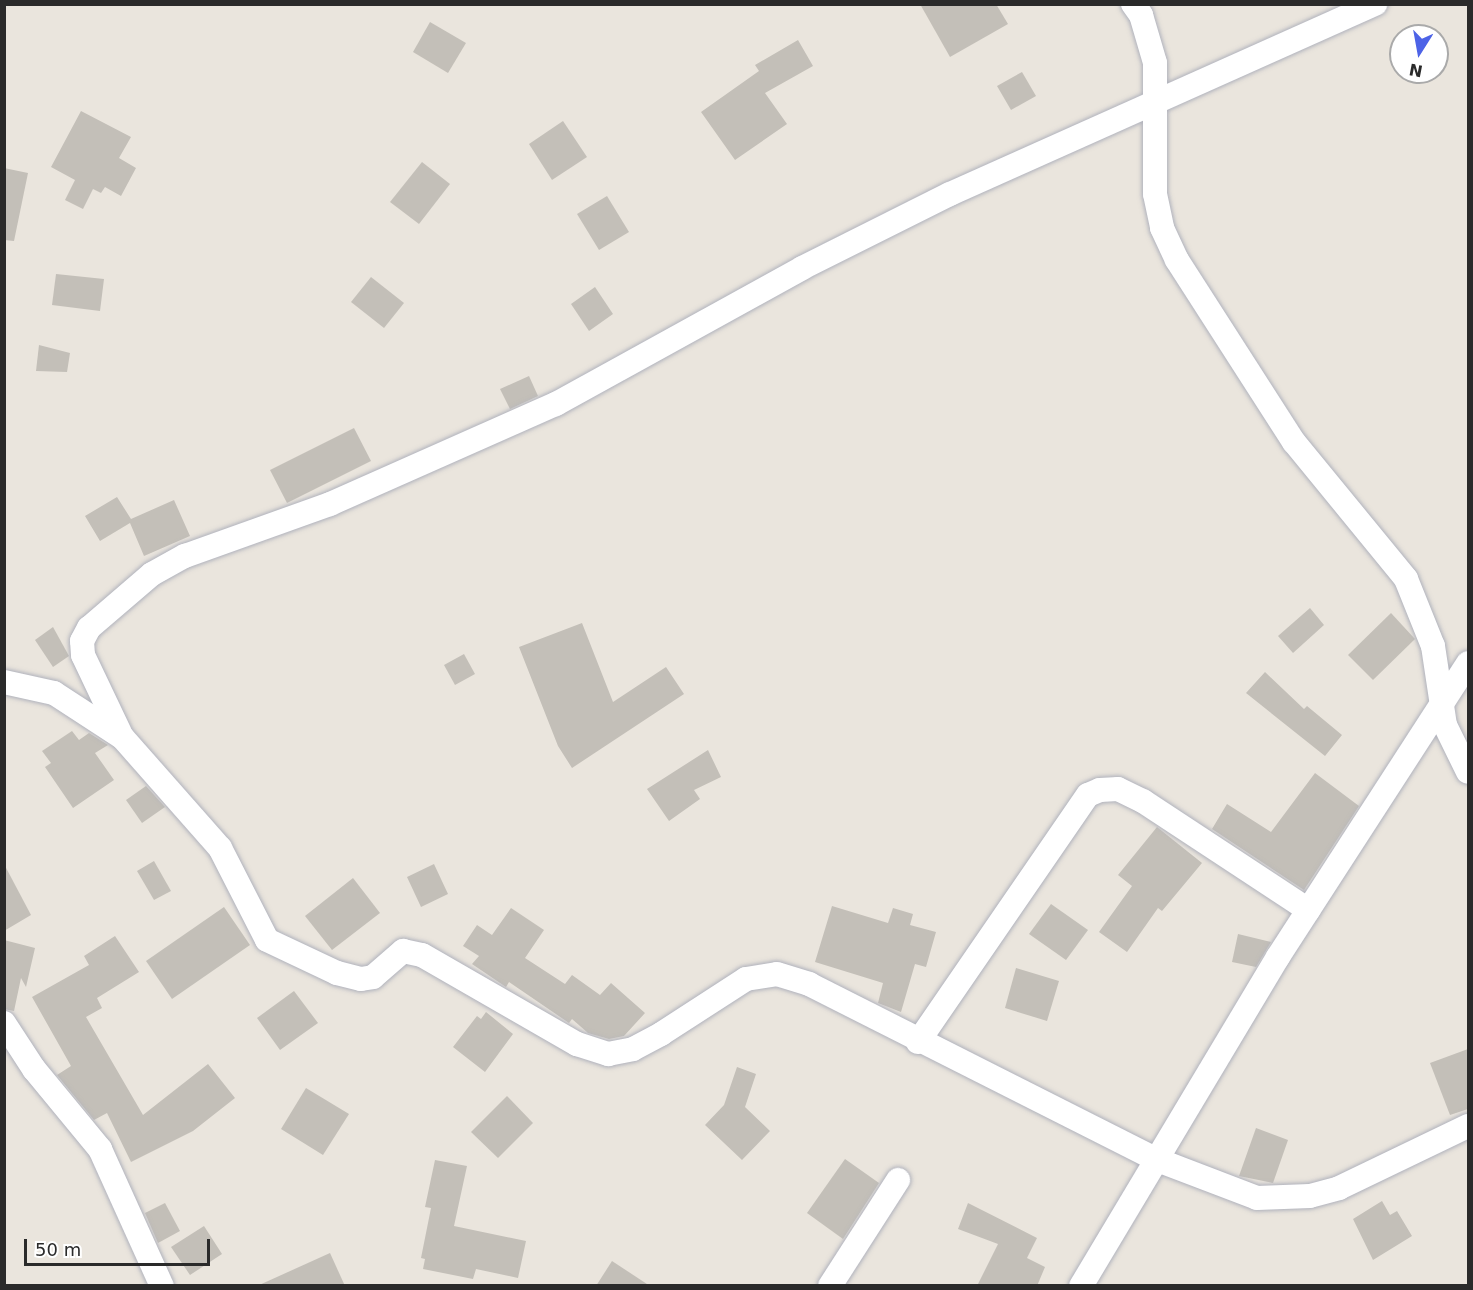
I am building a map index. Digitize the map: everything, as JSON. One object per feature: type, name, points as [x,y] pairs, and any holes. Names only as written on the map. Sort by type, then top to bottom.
[{"type":"street","points":[[1133,4],[1155,63],[1155,194],[1162,228],[1177,260],[1294,442],[1406,579],[1433,646],[1449,736],[1468,772]]},
{"type":"street","points":[[1375,4],[951,194],[802,268],[556,404],[330,504],[185,556],[152,574],[89,628],[82,641],[82,655],[123,738],[220,848],[267,940],[337,973],[361,979],[373,977],[403,951],[422,955],[577,1044],[608,1054],[633,1049],[662,1034],[746,979],[777,974],[809,984],[918,1042],[1155,1159],[1257,1198],[1310,1196],[1339,1188],[1468,1126]]},
{"type":"street","points":[[1081,1286],[1155,1159],[1308,910],[1468,663]]},
{"type":"street","points":[[4,682],[54,693],[123,738]]},
{"type":"street","points":[[918,1042],[1088,795],[1100,790],[1118,789],[1143,801],[1308,910]]},
{"type":"street","points":[[4,1023],[34,1069],[99,1149],[162,1286]]},
{"type":"street","points":[[830,1286],[898,1180]]},
{"type":"building","points":[[920,4],[996,4],[1008,24],[950,57]]},
{"type":"building","points":[[430,22],[466,43],[448,73],[413,52]]},
{"type":"building","points":[[798,40],[813,66],[765,93],[787,124],[735,160],[701,112],[759,71],[755,65]]},
{"type":"building","points":[[1022,72],[1036,96],[1011,110],[997,86]]},
{"type":"building","points":[[81,111],[131,137],[119,158],[136,168],[121,196],[105,187],[101,193],[93,189],[83,209],[65,200],[75,180],[51,167]]},
{"type":"building","points":[[563,121],[587,157],[552,180],[529,144]]},
{"type":"building","points":[[422,162],[450,184],[419,224],[390,202]]},
{"type":"building","points":[[4,168],[28,173],[14,241],[4,240]]},
{"type":"building","points":[[607,196],[629,232],[599,250],[577,214]]},
{"type":"building","points":[[56,274],[104,279],[100,311],[52,305]]},
{"type":"building","points":[[371,277],[404,303],[384,328],[351,302]]},
{"type":"building","points":[[595,287],[613,314],[589,331],[571,304]]},
{"type":"building","points":[[39,345],[70,353],[67,372],[36,371]]},
{"type":"building","points":[[529,376],[538,396],[510,409],[500,389]]},
{"type":"building","points":[[354,428],[371,461],[287,503],[270,470]]},
{"type":"building","points":[[117,497],[131,519],[174,500],[190,536],[144,556],[130,523],[100,541],[85,516]]},
{"type":"building","points":[[1310,608],[1324,625],[1293,653],[1278,636]]},
{"type":"building","points":[[1391,613],[1415,639],[1373,680],[1348,655]]},
{"type":"building","points":[[582,623],[613,702],[666,667],[684,694],[572,768],[558,746],[519,647]]},
{"type":"building","points":[[53,627],[69,656],[53,667],[35,640]]},
{"type":"building","points":[[464,654],[475,674],[455,685],[444,665]]},
{"type":"building","points":[[1265,672],[1304,709],[1307,706],[1342,735],[1325,756],[1246,693]]},
{"type":"building","points":[[72,731],[79,740],[89,733],[108,745],[95,753],[114,780],[73,808],[45,767],[51,763],[42,751]]},
{"type":"building","points":[[708,750],[721,777],[694,790],[700,799],[669,821],[647,789]]},
{"type":"building","points":[[1315,773],[1359,806],[1304,890],[1212,829],[1227,804],[1271,832]]},
{"type":"building","points":[[146,786],[165,807],[142,823],[126,800]]},
{"type":"building","points":[[1157,827],[1202,863],[1162,911],[1158,908],[1127,952],[1099,932],[1132,886],[1118,875]]},
{"type":"building","points":[[154,861],[171,891],[154,900],[137,871]]},
{"type":"building","points":[[4,864],[31,915],[4,931]]},
{"type":"building","points":[[434,864],[448,894],[421,907],[407,877]]},
{"type":"building","points":[[353,878],[380,913],[332,950],[305,916]]},
{"type":"building","points":[[1051,904],[1088,930],[1066,960],[1029,934]]},
{"type":"building","points":[[832,906],[888,923],[893,908],[913,914],[910,925],[936,932],[926,967],[915,964],[901,1012],[878,1003],[883,983],[815,962]]},
{"type":"building","points":[[224,907],[250,945],[172,999],[146,961]]},
{"type":"building","points":[[511,908],[544,930],[525,958],[565,984],[572,975],[600,995],[611,983],[645,1013],[624,1036],[609,1039],[588,1033],[572,1019],[569,1023],[509,982],[506,987],[472,964],[479,956],[463,946],[477,925],[492,935]]},
{"type":"building","points":[[1238,934],[1271,942],[1256,967],[1232,962]]},
{"type":"building","points":[[115,936],[139,972],[97,998],[102,1008],[86,1017],[143,1115],[208,1064],[235,1098],[193,1131],[131,1162],[107,1113],[94,1120],[57,1075],[71,1066],[32,997],[89,965],[84,956]]},
{"type":"building","points":[[4,940],[35,948],[26,987],[21,978],[14,1011],[4,1009]]},
{"type":"building","points":[[1016,968],[1059,981],[1047,1021],[1005,1008]]},
{"type":"building","points":[[294,991],[318,1023],[280,1050],[257,1018]]},
{"type":"building","points":[[486,1012],[513,1034],[485,1072],[453,1047],[477,1016],[481,1019]]},
{"type":"building","points":[[1468,1049],[1468,1109],[1450,1115],[1430,1063]]},
{"type":"building","points":[[737,1067],[756,1074],[745,1107],[770,1131],[742,1160],[705,1125],[724,1105]]},
{"type":"building","points":[[306,1088],[349,1114],[323,1155],[281,1129]]},
{"type":"building","points":[[507,1096],[533,1123],[498,1158],[471,1132]]},
{"type":"building","points":[[1256,1128],[1288,1140],[1273,1183],[1239,1176]]},
{"type":"building","points":[[845,1159],[879,1183],[843,1239],[807,1213]]},
{"type":"building","points":[[435,1160],[467,1166],[454,1226],[526,1241],[518,1278],[476,1269],[473,1279],[423,1269],[425,1259],[421,1258],[431,1208],[425,1207]]},
{"type":"building","points":[[1382,1201],[1390,1215],[1397,1211],[1412,1236],[1373,1260],[1353,1219]]},
{"type":"building","points":[[165,1203],[180,1231],[158,1243],[145,1213]]},
{"type":"building","points":[[968,1203],[1037,1238],[1027,1258],[1045,1267],[1037,1286],[977,1286],[998,1244],[958,1229]]},
{"type":"building","points":[[204,1226],[222,1254],[190,1275],[171,1247]]},
{"type":"building","points":[[330,1253],[345,1286],[257,1286]]},
{"type":"building","points":[[612,1261],[650,1286],[596,1286]]}]
